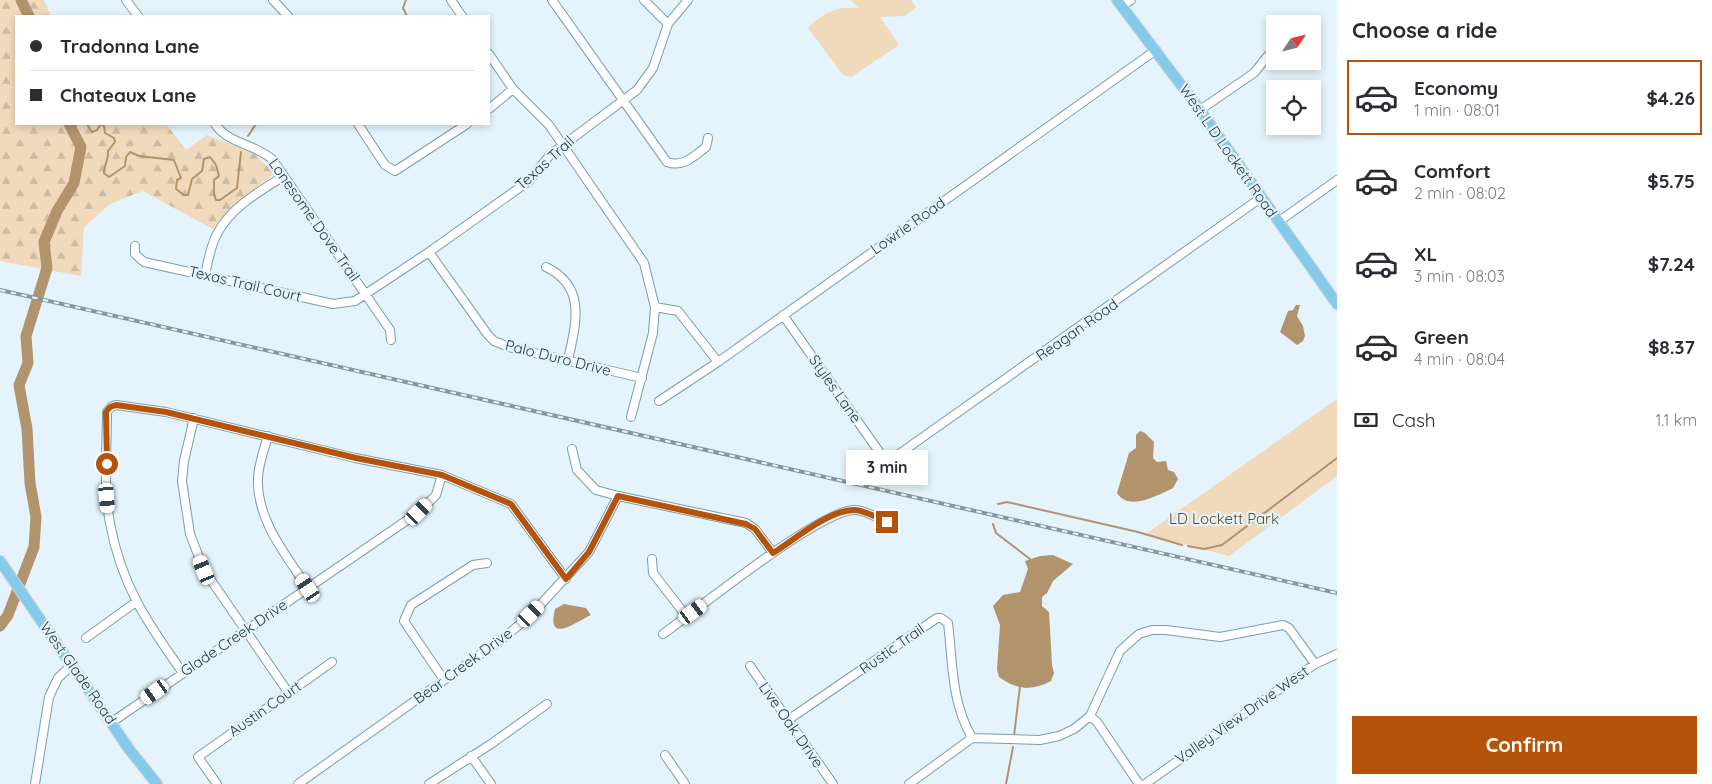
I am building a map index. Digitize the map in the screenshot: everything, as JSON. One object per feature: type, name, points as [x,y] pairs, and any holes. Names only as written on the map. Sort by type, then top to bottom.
[{"type":"main road","name":"West L D Lockett Road","points":[[1119,3],[1200,110],[1278,222],[1336,299]]},
{"type":"main road","name":"West Glade Road","points":[[0,561],[157,784]]},
{"type":"street","points":[[126,0],[137,15]]},
{"type":"street","points":[[273,0],[287,15]]},
{"type":"street","points":[[451,0],[461,15]]},
{"type":"street","points":[[552,0],[667,162],[675,165],[682,164],[706,147],[708,138]]},
{"type":"street","points":[[644,0],[668,24]]},
{"type":"street","name":"Texas Trail","points":[[365,293],[429,252],[529,181],[550,155],[624,101],[647,79],[654,68],[668,24],[688,0]]},
{"type":"street","points":[[1119,3],[1131,0]]},
{"type":"street","name":"Lowrie Road","points":[[660,401],[718,362],[1156,50]]},
{"type":"street","points":[[490,55],[513,89],[541,116],[563,145],[638,252],[648,274],[655,307],[654,333],[631,417]]},
{"type":"street","points":[[1200,110],[1254,73],[1266,59]]},
{"type":"street","points":[[490,108],[513,89]]},
{"type":"street","name":"Lonesome Dove Trail","points":[[216,125],[228,137],[265,152],[274,160],[390,330],[391,340]]},
{"type":"street","points":[[359,125],[386,165],[392,170],[400,169],[466,125]]},
{"type":"street","points":[[205,275],[212,246],[226,220],[257,194],[284,176]]},
{"type":"street","points":[[1278,222],[1337,180]]},
{"type":"street","name":"Reagan Road","points":[[890,459],[1129,293],[1262,197]]},
{"type":"street","name":"Texas Trail Court","points":[[135,246],[135,254],[144,262],[333,304],[355,301],[365,293]]},
{"type":"street","name":"Palo Duro Drive","points":[[429,252],[481,327],[494,341],[509,347],[642,378]]},
{"type":"street","points":[[546,267],[563,277],[575,300],[576,320],[568,360]]},
{"type":"street","points":[[655,307],[678,312],[718,362]]},
{"type":"street","name":"Styles Lane","points":[[783,314],[880,453],[884,458],[890,459]]},
{"type":"street","points":[[183,673],[145,620],[136,602],[109,523],[106,412],[114,406],[166,412],[356,458],[442,475],[511,504],[566,579]]},
{"type":"street","points":[[194,418],[184,461],[182,481],[190,534],[204,570],[288,692]]},
{"type":"street","points":[[268,436],[258,478],[263,513],[270,529],[308,588]]},
{"type":"street","points":[[572,449],[577,470],[596,490],[746,524],[755,529],[773,553]]},
{"type":"street","name":"Glade Creek Drive","points":[[112,722],[419,512],[436,495],[442,475]]},
{"type":"street","name":"Bear Creek Drive","points":[[298,784],[308,781],[506,636],[566,579],[589,552],[618,496]]},
{"type":"street","points":[[663,634],[773,553],[825,520],[840,513],[855,510],[887,522]]},
{"type":"street","points":[[652,559],[653,573],[687,616]]},
{"type":"street","points":[[444,680],[404,621],[411,605],[472,565],[487,563]]},
{"type":"street","points":[[86,638],[136,602]]},
{"type":"street","name":"Rustic Trail","points":[[788,720],[933,620],[941,618],[948,624],[951,672],[958,707],[972,738]]},
{"type":"street","points":[[909,784],[972,738],[1002,741],[1046,740],[1074,729],[1090,716],[1120,651],[1140,634],[1152,630],[1220,637],[1283,625],[1289,628],[1315,664]]},
{"type":"street","name":"Valley View Drive West","points":[[1145,784],[1315,664],[1337,654]]},
{"type":"street","name":"Austin Court","points":[[217,784],[198,757],[332,662]]},
{"type":"street","points":[[35,784],[49,697],[58,678],[72,665]]},
{"type":"street","name":"Live Oak Drive","points":[[750,666],[833,784]]},
{"type":"street","points":[[429,784],[548,704]]},
{"type":"street","points":[[1090,716],[1097,722],[1140,784]]},
{"type":"street","points":[[664,755],[685,784]]},
{"type":"street","points":[[471,756],[491,784]]},
{"type":"green space","points":[[0,0],[44,0],[51,15],[15,15],[15,125],[167,125],[186,150],[207,135],[254,154],[275,173],[233,206],[213,229],[143,191],[110,204],[84,227],[81,276],[0,261]]},
{"type":"green space","points":[[850,0],[911,0],[916,7],[905,16],[880,17],[899,45],[851,77],[843,75],[808,28],[831,11],[843,8],[859,8]]},
{"type":"green space","name":"LD Lockett Park","points":[[1337,399],[1337,476],[1229,556],[1146,534]]},
{"type":"shaded area","points":[[1296,305],[1300,305],[1297,316],[1303,326],[1305,336],[1303,341],[1297,345],[1280,332],[1288,311],[1293,310]]},
{"type":"shaded area","points":[[1140,431],[1145,433],[1154,442],[1153,458],[1157,462],[1166,461],[1168,470],[1174,472],[1178,479],[1173,488],[1136,502],[1122,499],[1117,493],[1129,453],[1136,448],[1136,435]]},
{"type":"shaded area","points":[[1053,555],[1073,564],[1053,581],[1047,593],[1042,597],[1042,606],[1049,612],[1054,673],[1051,681],[1044,684],[1031,688],[1018,687],[999,677],[997,670],[1000,625],[993,606],[1003,595],[1020,592],[1028,569],[1025,561],[1040,556]]},
{"type":"shaded area","points":[[564,604],[586,608],[591,615],[559,629],[555,626],[553,620],[555,609]]},
{"type":"waterway","points":[[21,0],[28,15]]},
{"type":"waterway","points":[[406,0],[403,8],[406,15]]},
{"type":"waterway","points":[[0,626],[8,615],[34,547],[36,517],[30,483],[27,429],[19,385],[28,363],[26,336],[47,268],[44,242],[57,211],[74,183],[81,147],[70,125]]},
{"type":"waterway","points":[[70,127],[75,125]]},
{"type":"waterway","points":[[88,125],[92,132],[97,130],[100,125]]},
{"type":"waterway","points":[[102,125],[105,133],[114,138],[115,142],[108,151],[104,173],[109,177],[125,166],[126,157],[130,152],[139,156],[174,160],[181,178],[177,180],[176,189],[184,195],[188,195],[192,179],[202,171],[204,159],[210,157],[216,165],[219,176],[214,180],[216,200],[220,200],[237,188],[241,152]]},
{"type":"waterway","points":[[248,136],[255,125]]},
{"type":"waterway","points":[[1188,546],[1204,549],[1222,545],[1337,458]]},
{"type":"waterway","points":[[998,504],[1007,502],[1138,532],[1182,545]]},
{"type":"waterway","points":[[993,524],[996,533],[1030,559]]},
{"type":"waterway","points":[[1014,736],[1020,686]]},
{"type":"waterway","points":[[1006,784],[1013,747]]},
{"type":"railway","points":[[0,290],[1337,593]]},
{"type":"route","points":[[107,464],[106,412],[110,407],[116,405],[166,412],[356,458],[442,475],[511,504],[566,579],[589,552],[618,496],[746,524],[755,529],[773,553],[825,520],[840,513],[855,510],[887,522]]}]
